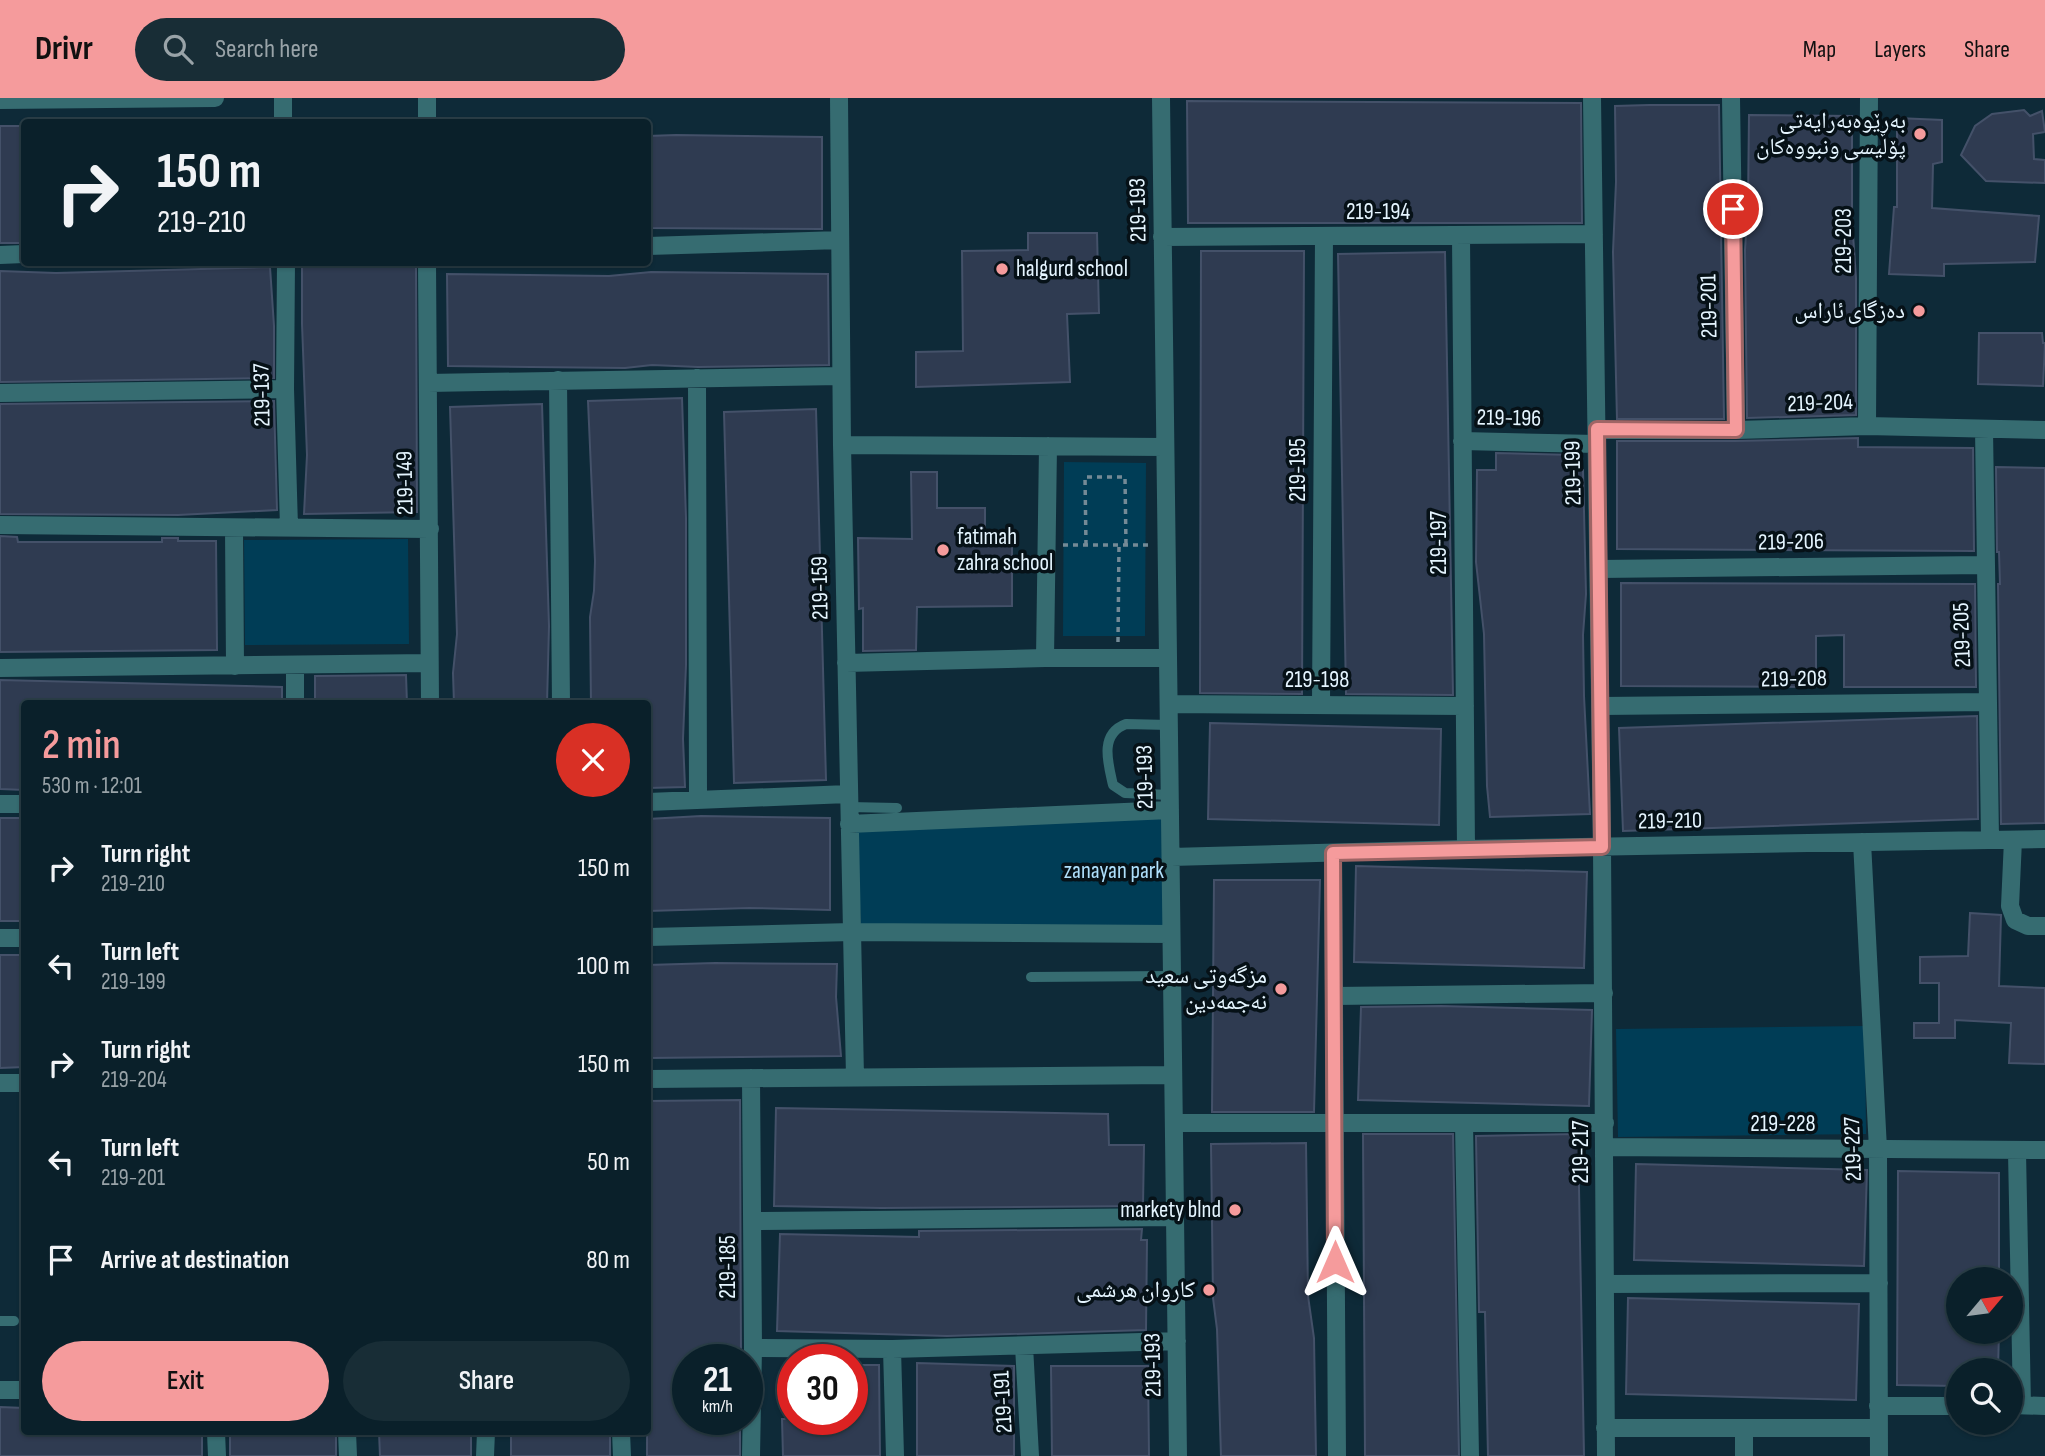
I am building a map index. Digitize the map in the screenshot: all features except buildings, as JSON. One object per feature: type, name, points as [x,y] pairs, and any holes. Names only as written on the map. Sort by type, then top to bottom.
[{"type":"street","points":[[0,100],[215,98]]},
{"type":"street","points":[[283,98],[283,119]]},
{"type":"street","points":[[427,98],[427,119]]},
{"type":"street","name":"219-159","points":[[839,98],[842,445],[855,1077]]},
{"type":"street","name":"219-193","points":[[1161,98],[1178,1456]]},
{"type":"street","name":"219-199","points":[[1592,98],[1602,847]]},
{"type":"street","name":"219-201","points":[[1731,98],[1736,430]]},
{"type":"street","name":"219-203","points":[[1867,426],[1869,98]]},
{"type":"street","name":"219-194","points":[[1162,237],[1594,234]]},
{"type":"street","name":"219-195","points":[[1321,704],[1324,236]]},
{"type":"street","name":"219-197","points":[[1461,236],[1466,849]]},
{"type":"street","points":[[651,246],[839,240]]},
{"type":"street","points":[[0,255],[21,254]]},
{"type":"street","name":"219-137","points":[[286,266],[285,389],[289,527]]},
{"type":"street","name":"219-149","points":[[427,266],[430,700]]},
{"type":"street","points":[[428,383],[841,376]]},
{"type":"street","points":[[696,378],[698,800]]},
{"type":"street","points":[[558,380],[561,700]]},
{"type":"street","points":[[0,393],[285,389]]},
{"type":"street","name":"219-204","points":[[1597,437],[1867,426],[2045,430]]},
{"type":"street","name":"219-205","points":[[1983,429],[1990,839]]},
{"type":"street","name":"219-196","points":[[1462,441],[1597,437]]},
{"type":"street","points":[[842,445],[1165,447]]},
{"type":"street","points":[[1045,658],[1048,446]]},
{"type":"street","points":[[0,525],[430,529]]},
{"type":"street","points":[[234,529],[235,666]]},
{"type":"street","name":"219-206","points":[[1599,569],[1984,565]]},
{"type":"street","points":[[846,663],[1045,658],[1168,659]]},
{"type":"street","points":[[0,668],[429,663]]},
{"type":"street","points":[[295,665],[295,700]]},
{"type":"street","name":"219-208","points":[[1601,706],[1988,702]]},
{"type":"street","name":"219-198","points":[[1169,704],[1465,706]]},
{"type":"street","points":[[651,802],[698,800],[849,809],[1170,803]]},
{"type":"street","points":[[0,804],[21,804]]},
{"type":"street","name":"219-210","points":[[1171,858],[1466,849],[2045,839]]},
{"type":"street","points":[[2013,840],[2010,906],[2015,920],[2028,926],[2045,926]]},
{"type":"street","name":"219-227","points":[[1862,842],[1878,1149],[1879,1456]]},
{"type":"street","name":"219-217","points":[[1602,847],[1606,1456]]},
{"type":"street","points":[[1333,853],[1336,1456]]},
{"type":"street","points":[[651,937],[852,932],[1171,934]]},
{"type":"street","points":[[0,938],[21,938]]},
{"type":"street","points":[[1334,996],[1604,993]]},
{"type":"street","points":[[651,1079],[1173,1075]]},
{"type":"street","name":"219-185","points":[[751,1078],[753,1344]]},
{"type":"street","points":[[0,1083],[21,1083]]},
{"type":"street","points":[[1174,1123],[1605,1123]]},
{"type":"street","points":[[1464,1123],[1471,1456]]},
{"type":"street","name":"219-228","points":[[1605,1147],[2017,1152],[2045,1150]]},
{"type":"street","points":[[2017,1152],[2017,1358]]},
{"type":"street","points":[[752,1221],[1175,1217]]},
{"type":"street","points":[[1606,1284],[1879,1283]]},
{"type":"street","points":[[763,1348],[892,1349],[1177,1341]]},
{"type":"street","name":"219-191","points":[[1024,1346],[1030,1456]]},
{"type":"street","points":[[892,1349],[895,1456]]},
{"type":"street","points":[[0,1390],[21,1390]]},
{"type":"street","points":[[2023,1405],[2045,1406]]},
{"type":"street","points":[[1878,1406],[1946,1406]]},
{"type":"street","points":[[1605,1428],[1878,1428]]},
{"type":"street","points":[[1744,1429],[1744,1456]]},
{"type":"street","points":[[216,1435],[217,1456]]},
{"type":"street","points":[[347,1435],[348,1456]]},
{"type":"street","points":[[485,1435],[485,1456]]},
{"type":"street","points":[[621,1435],[622,1456]]},
{"type":"street","name":"219-185","points":[[751,1435],[751,1456]]},
{"type":"lane","points":[[1169,725],[1120,726],[1112,732],[1107,760],[1113,785],[1125,793],[1170,803]]},
{"type":"lane","points":[[849,809],[897,808]]},
{"type":"lane","points":[[1031,977],[1171,976]]},
{"type":"lane","points":[[0,1321],[14,1321]]},
{"type":"path","points":[[1086,545],[1085,477],[1125,477],[1126,545]]},
{"type":"path","points":[[1047,545],[1166,545]]},
{"type":"path","points":[[1118,659],[1119,545]]},
{"type":"green space","points":[[1064,462],[1146,463],[1145,636],[1063,636]]},
{"type":"green space","points":[[408,539],[409,644],[245,645],[244,540]]},
{"type":"green space","name":"zanayan park","points":[[1170,810],[1171,929],[861,925],[856,832]]},
{"type":"green space","points":[[1865,1026],[1866,1134],[1618,1137],[1616,1029]]},
{"type":"place","name":"بەڕێوەبەرایەتی پۆلیسی ونبووەکان","points":[[1920,134]]},
{"type":"place","name":"halgurd school","points":[[1002,269]]},
{"type":"place","name":"دەزگای ئاراس","points":[[1919,311]]},
{"type":"place","name":"fatimah zahra school","points":[[943,550]]},
{"type":"place","name":"مزگەوتی سعید نەجمەدین","points":[[1281,989]]},
{"type":"place","name":"markety blnd","points":[[1235,1210]]},
{"type":"place","name":"كاروان هرشمی","points":[[1209,1290]]},
{"type":"route","points":[[1335,1262],[1333,853],[1602,847],[1597,429],[1736,430],[1733,209]]}]
